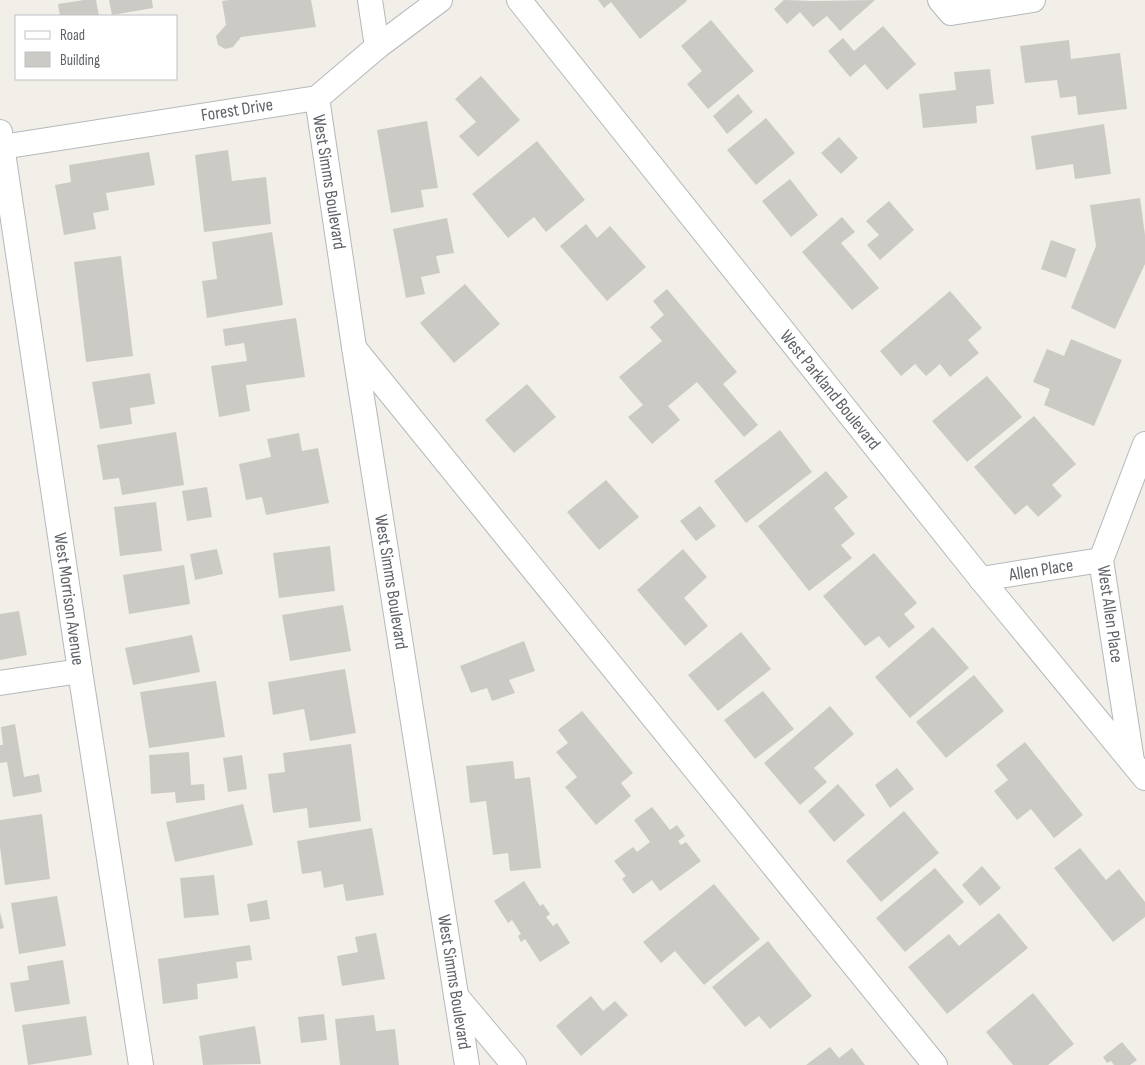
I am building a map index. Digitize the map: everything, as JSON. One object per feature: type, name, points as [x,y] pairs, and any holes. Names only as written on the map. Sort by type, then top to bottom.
[{"type":"street","points":[[370,0],[377,47]]},
{"type":"street","points":[[317,98],[377,47],[440,0]]},
{"type":"street","name":"West Parkland Boulevard","points":[[519,0],[981,579],[1138,769]]},
{"type":"street","points":[[940,0],[951,13],[1033,0]]},
{"type":"street","name":"Forest Drive","points":[[1,139],[317,98]]},
{"type":"street","name":"West Simms Boulevard","points":[[317,98],[354,347],[467,1065]]},
{"type":"street","name":"West Morrison Avenue","points":[[1,139],[141,1065]]},
{"type":"street","points":[[354,347],[935,1065]]},
{"type":"street","name":"West Allen Place","points":[[1138,769],[1101,560],[1145,444]]},
{"type":"street","name":"Allen Place","points":[[981,579],[1101,560]]},
{"type":"street","points":[[0,683],[80,671]]},
{"type":"street","points":[[456,996],[514,1065]]},
{"type":"building","points":[[96,0],[99,15],[60,15],[58,4]]},
{"type":"building","points":[[109,0],[152,0],[153,8],[112,15]]},
{"type":"building","points":[[311,0],[316,27],[241,37],[233,47],[225,49],[218,45],[216,36],[226,25],[222,1]]},
{"type":"building","points":[[598,0],[687,1],[640,39],[611,2],[604,8]]},
{"type":"building","points":[[784,0],[875,0],[840,31],[827,16],[813,27],[800,12],[787,24],[774,9]]},
{"type":"building","points":[[711,20],[754,71],[708,109],[687,84],[702,71],[681,46]]},
{"type":"building","points":[[883,26],[916,64],[887,90],[865,64],[850,77],[828,51],[843,38],[854,51]]},
{"type":"building","points":[[1069,40],[1071,59],[1120,53],[1127,109],[1078,115],[1076,96],[1060,98],[1057,80],[1025,83],[1020,46]]},
{"type":"building","points":[[990,69],[994,104],[976,106],[977,123],[923,128],[919,94],[956,90],[954,72]]},
{"type":"building","points":[[481,76],[520,120],[478,157],[459,136],[476,122],[455,99]]},
{"type":"building","points":[[738,94],[753,112],[727,134],[713,116]]},
{"type":"building","points":[[766,118],[795,153],[756,185],[727,150]]},
{"type":"building","points":[[427,121],[438,188],[421,190],[424,207],[391,213],[377,130]]},
{"type":"building","points":[[1104,124],[1111,174],[1075,179],[1073,164],[1036,170],[1031,136]]},
{"type":"building","points":[[839,137],[858,158],[841,174],[821,153]]},
{"type":"building","points":[[537,141],[585,200],[546,232],[534,217],[508,238],[472,194]]},
{"type":"building","points":[[228,150],[232,181],[266,177],[271,224],[204,232],[195,155]]},
{"type":"building","points":[[149,152],[155,185],[106,193],[109,210],[93,213],[96,229],[64,235],[55,185],[71,182],[69,165]]},
{"type":"building","points":[[790,179],[818,215],[791,237],[762,201]]},
{"type":"building","points":[[1140,198],[1145,235],[1145,264],[1115,329],[1071,308],[1096,246],[1090,205]]},
{"type":"building","points":[[889,201],[914,230],[880,260],[867,245],[879,235],[866,221]]},
{"type":"building","points":[[842,217],[855,232],[841,243],[879,288],[852,310],[802,252]]},
{"type":"building","points":[[447,218],[454,253],[436,256],[440,273],[421,277],[425,294],[406,298],[393,229]]},
{"type":"building","points":[[586,224],[597,238],[610,226],[646,267],[607,301],[560,246]]},
{"type":"building","points":[[272,232],[283,305],[207,318],[202,281],[217,279],[212,242]]},
{"type":"building","points":[[1051,240],[1076,249],[1066,278],[1041,269]]},
{"type":"building","points":[[121,256],[133,356],[86,362],[74,262]]},
{"type":"building","points":[[465,284],[500,324],[454,363],[420,323]]},
{"type":"building","points":[[667,289],[737,372],[723,384],[758,425],[744,437],[697,382],[668,406],[680,420],[652,444],[628,417],[643,405],[619,377],[662,341],[650,327],[664,315],[653,301]]},
{"type":"building","points":[[950,291],[982,328],[968,340],[979,353],[950,377],[940,364],[926,376],[915,364],[901,376],[880,351]]},
{"type":"building","points":[[296,318],[305,377],[246,385],[250,411],[219,417],[211,366],[247,361],[244,343],[225,346],[223,329]]},
{"type":"building","points":[[1071,339],[1122,360],[1094,426],[1044,405],[1050,389],[1033,382],[1047,349],[1064,356]]},
{"type":"building","points":[[150,373],[155,404],[130,408],[132,424],[100,429],[92,382]]},
{"type":"building","points":[[987,376],[1022,417],[967,462],[932,421]]},
{"type":"building","points":[[527,384],[556,417],[514,453],[485,420]]},
{"type":"building","points":[[1034,416],[1076,464],[1052,485],[1062,496],[1038,517],[1027,505],[1015,515],[974,467]]},
{"type":"building","points":[[780,430],[812,472],[746,523],[714,481]]},
{"type":"building","points":[[176,432],[184,485],[122,495],[119,478],[103,480],[97,445]]},
{"type":"building","points":[[299,433],[302,451],[318,448],[329,503],[266,515],[262,497],[246,500],[239,464],[271,457],[267,439]]},
{"type":"building","points":[[826,471],[848,497],[834,508],[855,534],[841,545],[852,558],[809,591],[758,526]]},
{"type":"building","points":[[606,480],[639,517],[599,550],[567,512]]},
{"type":"building","points":[[207,487],[212,517],[187,521],[182,491]]},
{"type":"building","points":[[156,502],[162,551],[120,556],[114,507]]},
{"type":"building","points":[[700,506],[716,526],[696,541],[680,521]]},
{"type":"building","points":[[330,546],[335,591],[279,598],[273,553]]},
{"type":"building","points":[[217,549],[223,574],[195,580],[190,554]]},
{"type":"building","points":[[683,549],[707,577],[684,598],[708,626],[685,646],[637,590]]},
{"type":"building","points":[[874,553],[917,603],[904,614],[915,627],[889,648],[879,636],[865,646],[823,596]]},
{"type":"building","points":[[184,565],[190,604],[129,614],[123,575]]},
{"type":"building","points":[[343,605],[351,651],[290,661],[282,615]]},
{"type":"building","points":[[19,611],[27,655],[0,660],[0,614]]},
{"type":"building","points":[[933,627],[969,668],[910,718],[875,677]]},
{"type":"building","points":[[741,632],[771,669],[718,711],[688,675]]},
{"type":"building","points":[[192,635],[200,672],[133,685],[125,648]]},
{"type":"building","points":[[524,641],[535,671],[509,680],[515,693],[492,701],[487,688],[471,693],[460,666]]},
{"type":"building","points":[[345,669],[356,733],[310,741],[304,709],[273,715],[268,682]]},
{"type":"building","points":[[974,675],[1004,711],[946,758],[916,722]]},
{"type":"building","points":[[216,681],[225,737],[149,748],[140,692]]},
{"type":"building","points":[[763,691],[794,729],[755,759],[724,720]]},
{"type":"building","points":[[830,706],[854,734],[814,768],[827,782],[800,805],[764,763]]},
{"type":"building","points":[[582,711],[633,773],[621,783],[631,796],[596,825],[565,787],[577,777],[556,752],[568,743],[558,730]]},
{"type":"building","points":[[15,724],[24,777],[39,774],[42,792],[13,797],[7,762],[0,763],[0,745],[3,745],[1,727]]},
{"type":"building","points":[[1025,742],[1083,815],[1054,838],[1031,809],[1017,820],[994,791],[1008,780],[996,765]]},
{"type":"building","points":[[351,744],[361,821],[309,828],[307,808],[273,813],[268,774],[285,772],[283,753]]},
{"type":"building","points":[[189,752],[191,785],[204,784],[205,800],[176,803],[175,792],[151,794],[149,755]]},
{"type":"building","points":[[242,755],[247,789],[228,792],[223,758]]},
{"type":"building","points":[[513,761],[515,779],[530,777],[541,868],[510,871],[508,853],[493,855],[486,801],[470,803],[466,766]]},
{"type":"building","points":[[897,768],[914,789],[890,808],[875,785]]},
{"type":"building","points":[[838,784],[865,815],[834,842],[808,811]]},
{"type":"building","points":[[243,804],[253,845],[175,862],[166,822]]},
{"type":"building","points":[[652,807],[670,830],[677,825],[685,836],[678,841],[681,845],[686,842],[701,861],[660,891],[652,880],[633,894],[622,879],[626,876],[614,861],[633,847],[637,852],[650,842],[634,820]]},
{"type":"building","points":[[904,811],[939,853],[881,902],[846,861]]},
{"type":"building","points":[[42,814],[50,879],[5,885],[0,847],[0,820]]},
{"type":"building","points":[[372,828],[384,895],[346,901],[343,884],[324,888],[321,871],[302,874],[297,841]]},
{"type":"building","points":[[1080,848],[1106,880],[1119,869],[1145,902],[1145,917],[1113,942],[1054,868]]},
{"type":"building","points":[[982,866],[1001,888],[980,906],[962,885]]},
{"type":"building","points":[[935,868],[964,902],[905,952],[876,918]]},
{"type":"building","points":[[214,875],[219,915],[184,918],[180,878]]},
{"type":"building","points":[[524,881],[540,906],[543,904],[550,914],[546,917],[553,926],[557,923],[570,943],[540,962],[525,939],[521,942],[518,936],[521,934],[512,920],[508,923],[494,901]]},
{"type":"building","points":[[714,884],[760,939],[704,985],[675,951],[661,963],[643,942]]},
{"type":"building","points":[[57,896],[66,946],[19,954],[11,903]]},
{"type":"building","points":[[267,900],[270,919],[250,922],[247,904]]},
{"type":"building","points":[[0,912],[4,928],[0,929]]},
{"type":"building","points":[[999,913],[1028,948],[947,1014],[908,967],[949,934],[959,946]]},
{"type":"building","points":[[376,933],[385,979],[342,986],[337,956],[358,952],[355,937]]},
{"type":"building","points":[[768,941],[812,996],[770,1029],[759,1016],[745,1027],[712,987]]},
{"type":"building","points":[[250,945],[252,960],[236,962],[238,978],[197,984],[198,999],[163,1004],[158,959]]},
{"type":"building","points":[[63,960],[70,1004],[15,1012],[10,983],[29,980],[27,966]]},
{"type":"building","points":[[1033,993],[1074,1044],[1048,1065],[1013,1065],[986,1032]]},
{"type":"building","points":[[591,996],[603,1011],[615,1001],[628,1015],[581,1056],[556,1026]]},
{"type":"building","points":[[324,1014],[327,1040],[301,1043],[298,1017]]},
{"type":"building","points":[[374,1015],[376,1031],[395,1029],[399,1065],[340,1065],[335,1019]]},
{"type":"building","points":[[86,1016],[92,1055],[28,1065],[22,1025]]},
{"type":"building","points":[[255,1026],[261,1064],[203,1065],[199,1036]]},
{"type":"building","points":[[1122,1042],[1137,1060],[1130,1065],[1114,1065],[1111,1061],[1107,1063],[1103,1057]]},
{"type":"building","points":[[830,1047],[839,1058],[852,1048],[865,1065],[806,1065]]}]
